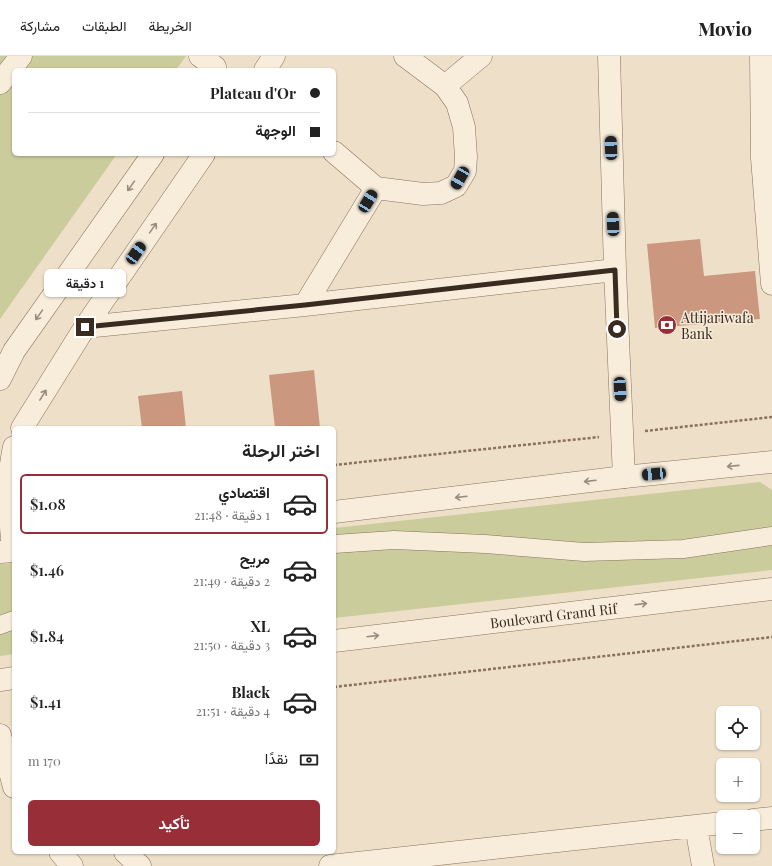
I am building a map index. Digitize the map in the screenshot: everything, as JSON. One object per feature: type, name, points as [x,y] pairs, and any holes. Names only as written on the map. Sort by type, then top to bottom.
[{"type":"street","points":[[0,83],[21,56]]},
{"type":"street","points":[[265,68],[274,56]]},
{"type":"street","points":[[336,154],[376,188],[423,194],[441,193],[456,186],[465,171],[466,157],[464,127],[457,103],[445,86],[405,56]]},
{"type":"street","points":[[445,86],[481,56]]},
{"type":"street","points":[[609,56],[615,270],[624,477]]},
{"type":"street","points":[[761,56],[762,158],[772,284]]},
{"type":"street","points":[[0,379],[7,346],[151,156]]},
{"type":"street","points":[[23,426],[85,327],[203,156]]},
{"type":"street","points":[[305,305],[376,188]]},
{"type":"street","points":[[85,327],[305,305],[615,270]]},
{"type":"street","points":[[9,551],[9,468],[12,455]]},
{"type":"street","points":[[336,512],[624,477],[772,462]]},
{"type":"street","points":[[336,544],[394,540],[485,544],[584,552],[683,549],[772,536]]},
{"type":"street","name":"Boulevard Grand Rif","points":[[336,641],[772,589]]},
{"type":"street","points":[[0,625],[12,621]]},
{"type":"street","points":[[0,680],[12,678]]},
{"type":"street","points":[[0,735],[12,780]]},
{"type":"street","points":[[760,819],[772,818]]},
{"type":"street","points":[[330,866],[358,865],[716,824]]},
{"type":"street","points":[[696,826],[703,866]]},
{"type":"street","points":[[62,854],[72,866]]},
{"type":"street","points":[[127,854],[140,866]]},
{"type":"path","points":[[336,466],[772,417]]},
{"type":"path","points":[[336,687],[772,637]]},
{"type":"green space","points":[[0,56],[186,56],[177,68],[12,68],[12,156],[116,156],[0,319]]},
{"type":"green space","points":[[760,482],[772,490],[772,570],[336,618],[336,528]]},
{"type":"green space","points":[[12,563],[12,654],[0,656],[0,564]]},
{"type":"building","points":[[700,239],[704,276],[755,271],[760,319],[655,328],[647,244]]},
{"type":"building","points":[[314,370],[320,426],[275,426],[269,375]]},
{"type":"building","points":[[182,391],[186,426],[142,426],[138,396]]},
{"type":"place","name":"Attijariwafa Bank","points":[[667,325]]},
{"type":"route","points":[[85,327],[305,305],[615,270],[617,329]]}]
